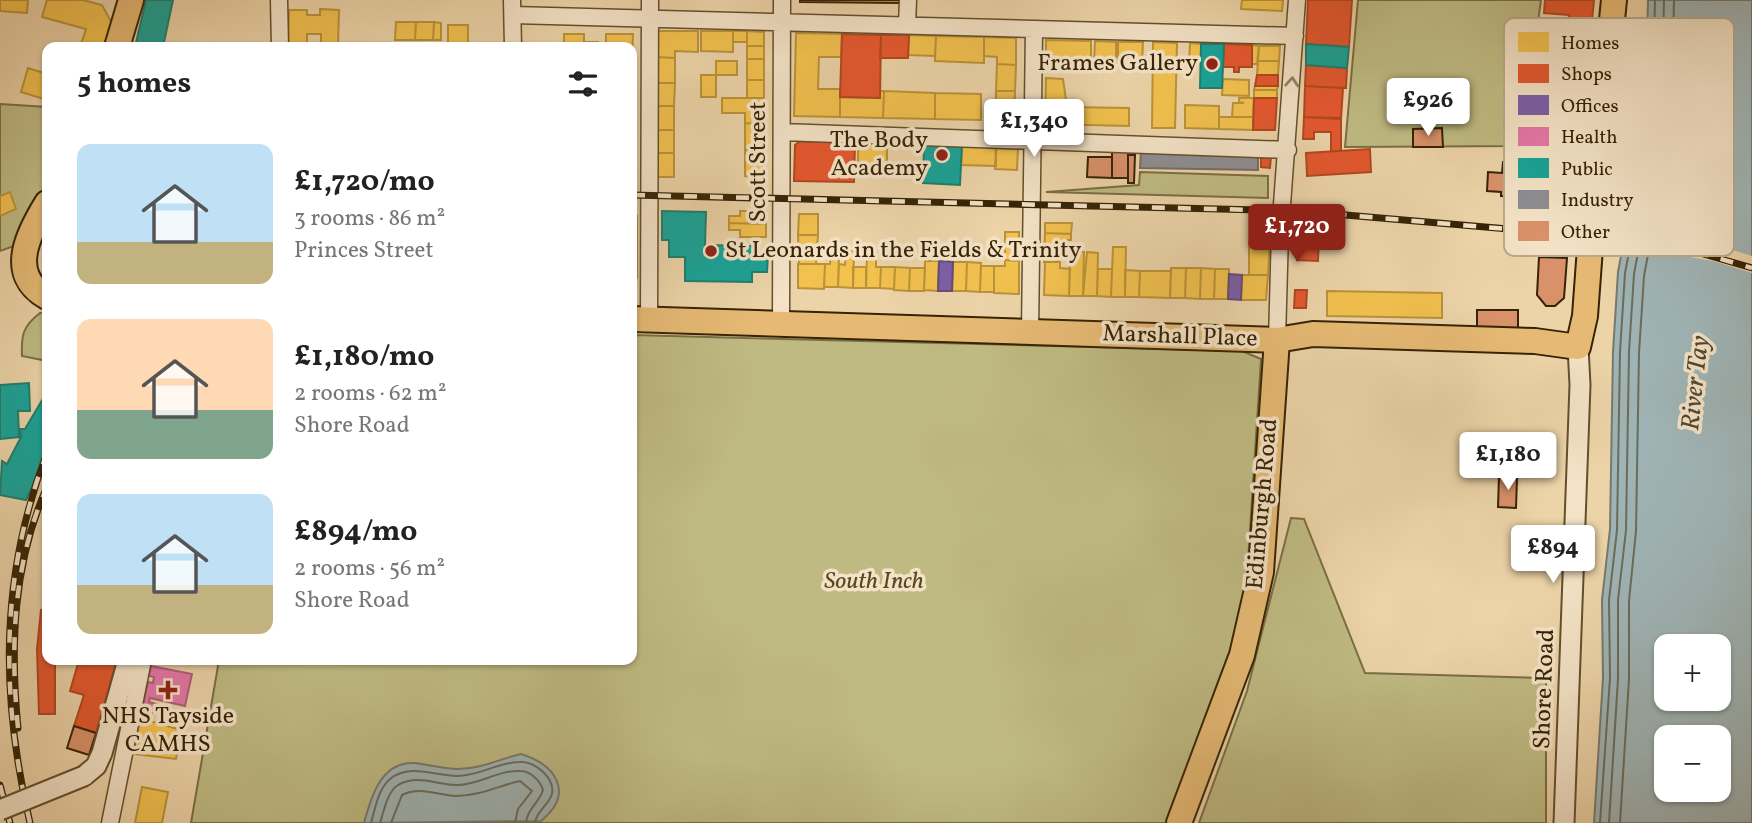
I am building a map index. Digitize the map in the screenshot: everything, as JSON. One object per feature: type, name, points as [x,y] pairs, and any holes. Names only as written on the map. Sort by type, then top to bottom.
[{"type":"main road","points":[[118,42],[131,0]]},
{"type":"main road","points":[[1612,18],[1614,0]]},
{"type":"main road","points":[[42,212],[27,238],[26,272],[34,287],[42,293]]},
{"type":"main road","points":[[1578,347],[1586,316],[1590,256]]},
{"type":"main road","name":"Marshall Place","points":[[640,319],[1277,340],[1314,334],[1535,341],[1578,347]]},
{"type":"main road","name":"Edinburgh Road","points":[[1179,823],[1242,655],[1261,572],[1277,340]]},
{"type":"street","points":[[279,0],[280,42]]},
{"type":"street","points":[[640,319],[649,236],[650,0]]},
{"type":"street","name":"Scott Street","points":[[781,324],[782,0]]},
{"type":"street","points":[[907,25],[908,0]]},
{"type":"street","points":[[1277,340],[1280,232],[1297,0]]},
{"type":"street","points":[[513,42],[512,8],[650,19],[1295,36]]},
{"type":"street","points":[[1030,332],[1034,29]]},
{"type":"street","points":[[782,132],[1288,150]]},
{"type":"street","name":"Shore Road","points":[[1564,823],[1580,385],[1578,347]]},
{"type":"street","points":[[0,810],[84,776],[96,766],[127,665]]},
{"type":"street","points":[[110,823],[142,665]]},
{"type":"green space","points":[[1358,0],[1541,0],[1539,18],[1504,18],[1504,146],[1345,147]]},
{"type":"green space","points":[[0,104],[42,107],[42,200],[17,245],[0,251]]},
{"type":"green space","points":[[1140,172],[1268,176],[1268,198],[1046,192],[1139,185]]},
{"type":"green space","points":[[42,313],[42,360],[22,356],[24,332],[30,322]]},
{"type":"green space","name":"South Inch","points":[[637,335],[1242,351],[1261,359],[1242,655],[1176,823],[191,823],[218,665],[637,665]]},
{"type":"green space","points":[[1291,518],[1304,519],[1365,673],[1546,678],[1546,823],[1199,823],[1247,691]]},
{"type":"water","name":"River Tay","points":[[1648,0],[1752,0],[1752,823],[1594,823],[1603,678],[1602,600],[1610,529],[1613,352],[1621,256],[1734,256],[1734,18],[1648,18]]},
{"type":"water","points":[[521,754],[544,765],[557,781],[557,800],[541,821],[364,823],[379,782],[394,768],[403,764],[466,769]]},
{"type":"pier","points":[[1734,250],[1752,256],[1752,273],[1713,261],[1684,256],[1734,256]]},
{"type":"building: Homes","points":[[0,0],[28,0],[27,13],[0,11]]},
{"type":"building: Homes","points":[[47,0],[83,0],[102,5],[114,27],[110,42],[82,42],[86,29],[42,17]]},
{"type":"building: Homes","points":[[1242,0],[1283,0],[1282,11],[1241,9]]},
{"type":"building: Homes","points":[[320,9],[339,10],[338,42],[321,42],[321,34],[307,34],[307,42],[288,42],[289,10],[307,10],[307,15],[320,15]]},
{"type":"building: Homes","points":[[396,22],[416,22],[415,40],[395,40]]},
{"type":"building: Homes","points":[[416,22],[434,22],[433,40],[415,40]]},
{"type":"building: Homes","points":[[434,22],[441,23],[441,40],[433,40]]},
{"type":"building: Homes","points":[[448,25],[468,25],[468,42],[448,42]]},
{"type":"building: Homes","points":[[655,31],[698,31],[698,52],[675,51],[675,58],[655,57]]},
{"type":"building: Homes","points":[[701,31],[733,31],[733,52],[701,51]]},
{"type":"building: Homes","points":[[733,31],[747,31],[747,42],[733,42]]},
{"type":"building: Homes","points":[[747,31],[764,32],[764,46],[747,46]]},
{"type":"building: Homes","points":[[796,33],[842,34],[841,57],[819,57],[818,89],[840,89],[840,117],[794,116]]},
{"type":"building: Homes","points":[[564,34],[584,34],[584,42],[564,42]]},
{"type":"building: Homes","points":[[606,34],[633,34],[633,42],[606,42]]},
{"type":"building: Homes","points":[[909,35],[936,36],[935,56],[908,55]]},
{"type":"building: Homes","points":[[936,36],[984,37],[984,63],[935,61]]},
{"type":"building: Homes","points":[[984,37],[1016,38],[1016,65],[997,64],[997,57],[984,56]]},
{"type":"building: Homes","points":[[1046,40],[1091,41],[1091,64],[1046,63]]},
{"type":"building: Homes","points":[[1095,41],[1116,42],[1116,63],[1109,63],[1109,70],[1099,69],[1099,63],[1094,63]]},
{"type":"building: Homes","points":[[1118,42],[1143,42],[1142,64],[1134,64],[1134,70],[1124,69],[1125,64],[1118,63]]},
{"type":"building: Homes","points":[[1153,42],[1177,43],[1175,128],[1152,128]]},
{"type":"building: Homes","points":[[1190,43],[1201,44],[1201,62],[1189,62]]},
{"type":"building: Homes","points":[[1252,45],[1259,46],[1257,64],[1251,64]]},
{"type":"building: Homes","points":[[747,46],[764,46],[764,59],[747,59]]},
{"type":"building: Homes","points":[[1259,46],[1280,46],[1279,61],[1258,61]]},
{"type":"building: Homes","points":[[655,57],[675,58],[675,83],[654,83]]},
{"type":"building: Homes","points":[[747,59],[764,59],[764,80],[747,80]]},
{"type":"building: Homes","points":[[716,61],[737,61],[737,75],[716,75]]},
{"type":"building: Homes","points":[[1258,61],[1279,61],[1278,75],[1257,75]]},
{"type":"building: Homes","points":[[997,64],[1016,65],[1015,91],[996,91]]},
{"type":"building: Homes","points":[[28,68],[42,72],[42,98],[21,92]]},
{"type":"building: Homes","points":[[701,75],[716,75],[716,97],[701,97]]},
{"type":"building: Homes","points":[[1046,78],[1063,79],[1067,107],[1129,108],[1129,126],[1045,124]]},
{"type":"building: Homes","points":[[1223,79],[1249,80],[1249,96],[1222,95]]},
{"type":"building: Homes","points":[[747,80],[764,80],[764,98],[747,98]]},
{"type":"building: Homes","points":[[654,83],[675,83],[674,106],[654,106]]},
{"type":"building: Homes","points":[[1255,86],[1278,86],[1277,90],[1254,90]]},
{"type":"building: Homes","points":[[1254,90],[1277,90],[1277,98],[1254,98]]},
{"type":"building: Homes","points":[[880,91],[884,91],[883,118],[840,117],[840,97],[880,98]]},
{"type":"building: Homes","points":[[884,91],[935,93],[935,119],[883,118]]},
{"type":"building: Homes","points":[[996,91],[1015,91],[1014,125],[995,125],[995,110],[991,109],[991,103],[996,103]]},
{"type":"building: Homes","points":[[935,93],[981,94],[981,120],[935,119]]},
{"type":"building: Homes","points":[[722,98],[764,98],[764,124],[745,123],[745,113],[722,113]]},
{"type":"building: Homes","points":[[1239,98],[1254,98],[1253,117],[1232,117],[1233,103],[1244,103],[1239,102]]},
{"type":"building: Homes","points":[[1185,105],[1219,106],[1219,129],[1185,128]]},
{"type":"building: Homes","points":[[654,106],[674,106],[674,130],[654,130]]},
{"type":"building: Homes","points":[[1219,117],[1253,117],[1253,130],[1219,129]]},
{"type":"building: Homes","points":[[745,123],[764,124],[763,150],[745,150]]},
{"type":"building: Homes","points":[[654,130],[674,130],[674,153],[653,153]]},
{"type":"building: Homes","points":[[858,142],[887,145],[887,163],[878,163],[878,170],[858,163]]},
{"type":"building: Homes","points":[[962,145],[996,146],[996,166],[961,165]]},
{"type":"building: Homes","points":[[996,146],[1018,147],[1017,170],[995,169]]},
{"type":"building: Homes","points":[[745,150],[763,150],[763,177],[745,176]]},
{"type":"building: Homes","points":[[653,153],[674,153],[674,177],[653,177]]},
{"type":"building: Homes","points":[[10,192],[16,209],[0,216],[0,196]]},
{"type":"building: Homes","points":[[740,211],[766,211],[766,224],[729,223],[729,216],[740,216]]},
{"type":"building: Homes","points":[[799,214],[818,214],[818,235],[798,235]]},
{"type":"building: Homes","points":[[729,223],[766,224],[766,237],[740,237],[740,230],[729,230]]},
{"type":"building: Homes","points":[[1045,223],[1072,223],[1071,234],[1045,233]]},
{"type":"building: Homes","points":[[1005,232],[1019,232],[1019,261],[1005,260]]},
{"type":"building: Homes","points":[[1045,233],[1071,234],[1071,240],[1062,240],[1062,244],[1059,244],[1058,262],[1044,262]]},
{"type":"building: Homes","points":[[798,235],[818,235],[816,264],[799,264]]},
{"type":"building: Homes","points":[[1253,236],[1270,237],[1268,275],[1249,275],[1249,242],[1253,242]]},
{"type":"building: Homes","points":[[1113,247],[1126,247],[1125,297],[1111,297]]},
{"type":"building: Homes","points":[[846,251],[854,251],[853,288],[838,287],[839,264],[845,265]]},
{"type":"building: Homes","points":[[1070,252],[1084,252],[1083,296],[1069,296]]},
{"type":"building: Homes","points":[[1087,252],[1098,253],[1097,296],[1083,296]]},
{"type":"building: Homes","points":[[831,253],[839,254],[838,287],[824,287],[825,264],[830,264]]},
{"type":"building: Homes","points":[[867,254],[876,254],[876,267],[881,267],[880,288],[866,288]]},
{"type":"building: Homes","points":[[1005,260],[1019,261],[1019,294],[994,293],[994,266],[1005,266]]},
{"type":"building: Homes","points":[[925,261],[939,261],[938,291],[924,290]]},
{"type":"building: Homes","points":[[953,262],[967,262],[966,291],[952,291]]},
{"type":"building: Homes","points":[[967,262],[981,263],[980,292],[966,291]]},
{"type":"building: Homes","points":[[1045,262],[1060,262],[1060,268],[1070,269],[1069,296],[1044,295]]},
{"type":"building: Homes","points":[[798,264],[825,264],[824,289],[798,288]]},
{"type":"building: Homes","points":[[981,266],[994,266],[994,292],[980,292]]},
{"type":"building: Homes","points":[[853,267],[866,267],[866,288],[853,288]]},
{"type":"building: Homes","points":[[881,267],[895,267],[894,289],[880,288]]},
{"type":"building: Homes","points":[[895,267],[910,268],[909,291],[894,290]]},
{"type":"building: Homes","points":[[910,268],[925,268],[924,291],[909,291]]},
{"type":"building: Homes","points":[[1171,268],[1186,268],[1185,298],[1170,298]]},
{"type":"building: Homes","points":[[1186,268],[1201,268],[1200,299],[1185,298]]},
{"type":"building: Homes","points":[[1201,268],[1215,269],[1214,299],[1200,299]]},
{"type":"building: Homes","points":[[1098,269],[1112,269],[1111,297],[1097,296]]},
{"type":"building: Homes","points":[[1215,269],[1229,269],[1228,299],[1214,299]]},
{"type":"building: Homes","points":[[1125,270],[1140,271],[1139,297],[1125,297]]},
{"type":"building: Homes","points":[[1140,271],[1171,271],[1170,298],[1139,297]]},
{"type":"building: Homes","points":[[1242,275],[1268,275],[1266,300],[1241,300]]},
{"type":"building: Homes","points":[[1327,291],[1442,293],[1442,318],[1327,316]]},
{"type":"building: Homes","points":[[140,718],[181,730],[176,759],[133,754]]},
{"type":"building: Homes","points":[[142,787],[168,792],[162,823],[135,823]]},
{"type":"building: Shops","points":[[1308,0],[1352,0],[1349,47],[1306,44]]},
{"type":"building: Shops","points":[[1545,0],[1594,0],[1592,18],[1569,18],[1569,15],[1544,13]]},
{"type":"building: Shops","points":[[842,34],[881,35],[880,98],[840,97]]},
{"type":"building: Shops","points":[[881,35],[909,35],[908,58],[880,58]]},
{"type":"building: Shops","points":[[1224,44],[1252,45],[1252,67],[1239,67],[1239,72],[1234,72],[1234,67],[1223,67]]},
{"type":"building: Shops","points":[[1306,65],[1347,68],[1346,88],[1305,86]]},
{"type":"building: Shops","points":[[1257,75],[1278,75],[1278,86],[1255,86]]},
{"type":"building: Shops","points":[[1305,86],[1343,88],[1341,119],[1304,117]]},
{"type":"building: Shops","points":[[1254,98],[1277,98],[1275,130],[1253,130]]},
{"type":"building: Shops","points":[[1304,117],[1341,118],[1341,151],[1331,151],[1331,132],[1314,132],[1314,139],[1303,139]]},
{"type":"building: Shops","points":[[800,141],[855,142],[854,182],[794,181],[795,145]]},
{"type":"building: Shops","points":[[1370,149],[1371,172],[1307,176],[1306,153]]},
{"type":"building: Shops","points":[[1261,156],[1271,156],[1270,168],[1261,167]]},
{"type":"building: Shops","points":[[1299,233],[1319,234],[1318,261],[1297,260]]},
{"type":"building: Shops","points":[[1295,290],[1307,290],[1306,308],[1294,308]]},
{"type":"building: Shops","points":[[41,610],[42,665],[55,665],[55,714],[39,714],[37,649]]},
{"type":"building: Shops","points":[[78,665],[116,665],[96,733],[74,726],[84,695],[70,691]]},
{"type":"building: Offices","points":[[939,261],[953,262],[952,291],[938,291]]},
{"type":"building: Offices","points":[[1229,274],[1242,275],[1241,300],[1228,299]]},
{"type":"building: Health","name":"NHS Tayside CAMHS","points":[[151,666],[192,674],[185,706],[150,698],[149,702],[159,705],[157,713],[142,710],[148,682],[153,683],[154,677],[149,676]]},
{"type":"building: Public","points":[[146,0],[173,0],[164,42],[136,42]]},
{"type":"building: Public","name":"Frames Gallery","points":[[1201,44],[1224,44],[1222,88],[1200,88]]},
{"type":"building: Public","points":[[1306,44],[1349,47],[1347,68],[1306,65]]},
{"type":"building: Public","name":"The Body Academy","points":[[924,144],[962,145],[960,185],[923,183]]},
{"type":"building: Public","name":"St Leonards in the Fields & Trinity","points":[[662,211],[706,212],[705,245],[752,246],[752,255],[768,255],[767,272],[752,272],[752,282],[685,281],[685,257],[669,257],[669,240],[662,240]]},
{"type":"building: Public","points":[[29,383],[30,411],[18,411],[19,437],[0,439],[0,385]]},
{"type":"building: Public","points":[[42,400],[42,466],[26,500],[0,495],[2,461],[7,464],[21,437],[20,429],[25,429]]},
{"type":"building: Industry","points":[[1141,151],[1258,154],[1258,170],[1140,168]]},
{"type":"building: Other","points":[[899,0],[899,3],[800,2]]},
{"type":"building: Other","points":[[1442,128],[1443,147],[1413,147],[1413,129]]},
{"type":"building: Other","points":[[1112,150],[1128,150],[1128,178],[1112,178]]},
{"type":"building: Other","points":[[1128,155],[1135,155],[1134,183],[1128,183]]},
{"type":"building: Other","points":[[1088,157],[1112,157],[1112,178],[1087,177]]},
{"type":"building: Other","points":[[1503,162],[1504,196],[1501,196],[1501,192],[1487,191],[1488,172],[1502,173]]},
{"type":"building: Other","points":[[1539,257],[1567,258],[1564,298],[1555,306],[1546,306],[1537,295]]},
{"type":"building: Other","points":[[1477,310],[1518,310],[1518,332],[1477,331]]},
{"type":"building: Other","points":[[1499,477],[1517,478],[1516,508],[1498,507]]},
{"type":"building: Other","points":[[74,726],[96,733],[89,755],[67,748]]},
{"type":"railway","points":[[637,195],[1299,211],[1504,229]]},
{"type":"railway","points":[[1710,256],[1752,268]]},
{"type":"railway","points":[[30,823],[13,728],[10,636],[20,544],[42,468]]},
{"type":"railway","points":[[18,728],[14,666],[17,605],[27,545],[42,500]]},
{"type":"railway","points":[[0,785],[10,823]]},
{"type":"place","name":"Frames Gallery","points":[[1212,64]]},
{"type":"place","name":"The Body Academy","points":[[942,155]]},
{"type":"place","name":"St Leonards in the Fields & Trinity","points":[[711,251]]},
{"type":"place","name":"NHS Tayside CAMHS","points":[[168,690]]}]
